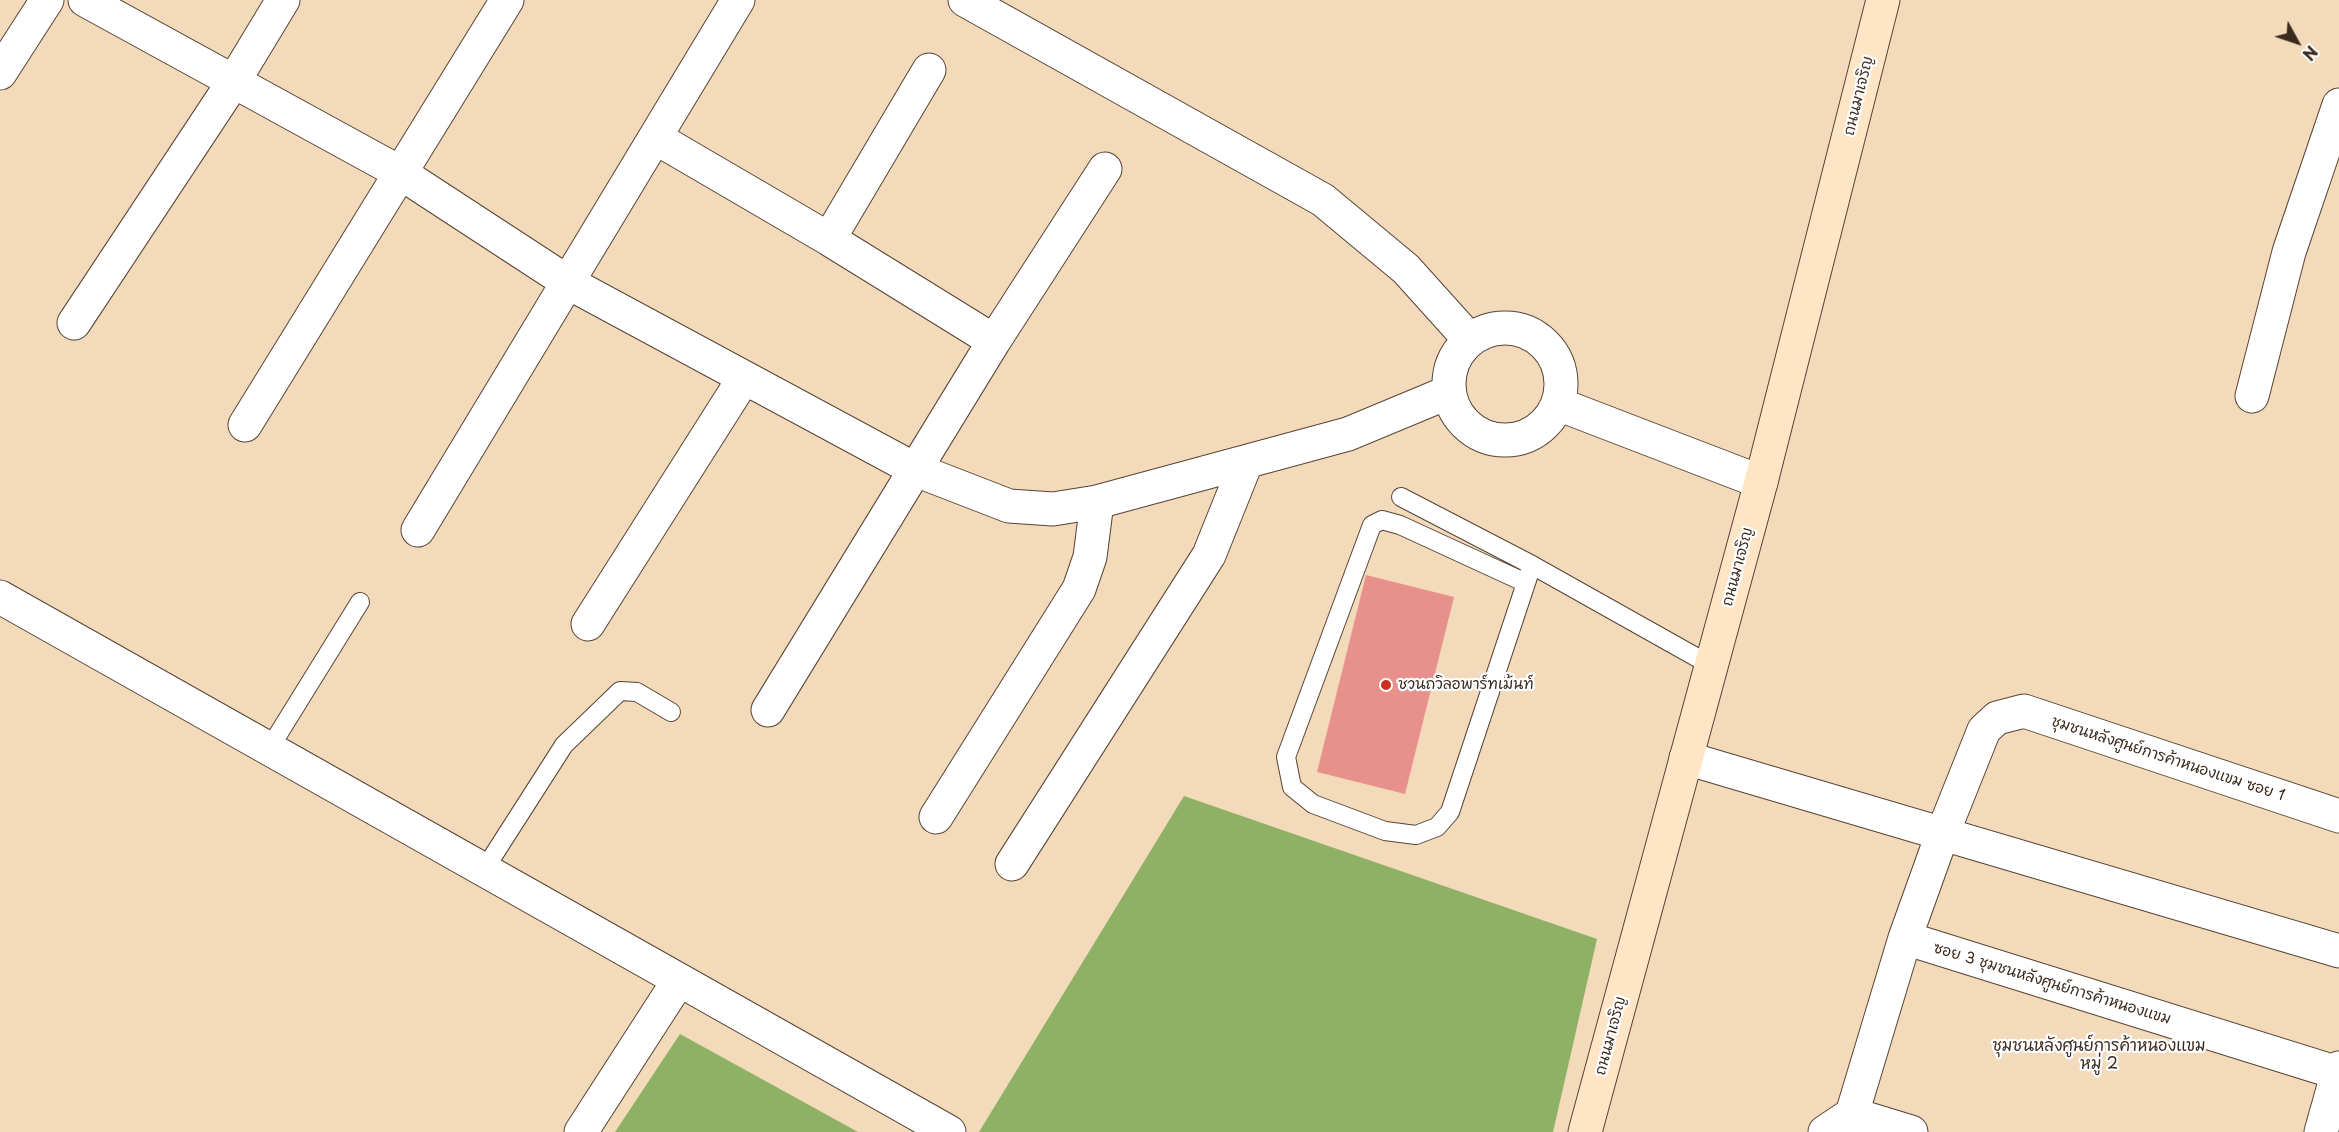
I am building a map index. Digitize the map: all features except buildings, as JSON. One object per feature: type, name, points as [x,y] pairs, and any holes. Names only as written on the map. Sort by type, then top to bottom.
[{"type":"main road","name":"ถนนมาเจริญ","points":[[1585,1132],[1761,482],[1883,0]]},
{"type":"street","points":[[0,73],[47,0]]},
{"type":"street","points":[[85,0],[399,172],[569,283],[916,470],[1009,506],[1053,509],[1097,502],[1348,434],[1449,392]]},
{"type":"street","points":[[74,323],[234,81],[283,0]]},
{"type":"street","points":[[245,425],[507,0]]},
{"type":"street","points":[[418,530],[738,0]]},
{"type":"street","points":[[965,0],[1323,200],[1406,269],[1469,339]]},
{"type":"street","points":[[829,239],[929,70]]},
{"type":"street","points":[[2252,396],[2289,252],[2339,105]]},
{"type":"street","points":[[656,138],[829,239],[994,340]]},
{"type":"street","points":[[768,710],[994,340],[1105,169]]},
{"type":"street","points":[[1504,327],[1522,330],[1538,338],[1551,351],[1559,367],[1561,386],[1558,404],[1548,420],[1534,432],[1517,438],[1498,440],[1481,435],[1466,424],[1455,410],[1449,392],[1449,373],[1457,355],[1469,339],[1486,331],[1504,327]]},
{"type":"street","points":[[588,624],[744,378]]},
{"type":"street","points":[[1558,404],[1761,482]]},
{"type":"street","points":[[1012,864],[1209,555],[1246,463]]},
{"type":"street","points":[[936,817],[1079,589],[1090,557],[1097,502]]},
{"type":"street","points":[[0,597],[949,1132]]},
{"type":"street","name":"ชุมชนหลังศูนย์การค้าหนองแขม ซอย 1","points":[[1942,835],[1984,730],[1997,718],[2024,711],[2339,816]]},
{"type":"street","points":[[1686,758],[2339,951]]},
{"type":"street","points":[[1825,1132],[1852,1114],[1905,938],[1942,835]]},
{"type":"street","name":"ซอย 3 ชุมชนหลังศูนย์การค้าหนองแขม","points":[[1905,938],[2338,1071]]},
{"type":"street","points":[[581,1132],[679,980]]},
{"type":"street","points":[[2321,1132],[2338,1071]]},
{"type":"street","points":[[1852,1114],[1911,1132]]},
{"type":"lane","points":[[1401,496],[1532,565],[1712,666]]},
{"type":"lane","points":[[1526,583],[1400,525],[1382,520],[1372,525],[1286,757],[1292,787],[1313,804],[1385,831],[1416,835],[1437,827],[1450,812],[1532,565]]},
{"type":"lane","points":[[269,749],[360,602]]},
{"type":"lane","points":[[484,870],[564,745],[620,691],[638,692],[671,712]]},
{"type":"green space","points":[[1184,796],[1597,939],[1553,1132],[979,1132]]},
{"type":"green space","points":[[680,1034],[858,1132],[615,1132]]},
{"type":"place","name":"ชวนถวิลอพาร์ทเม้นท์","points":[[1386,685]]},
{"type":"district","name":"ชุมชนหลังศูนย์การค้าหนองแขม หมู่ 2","points":[[2099,1056]]}]
